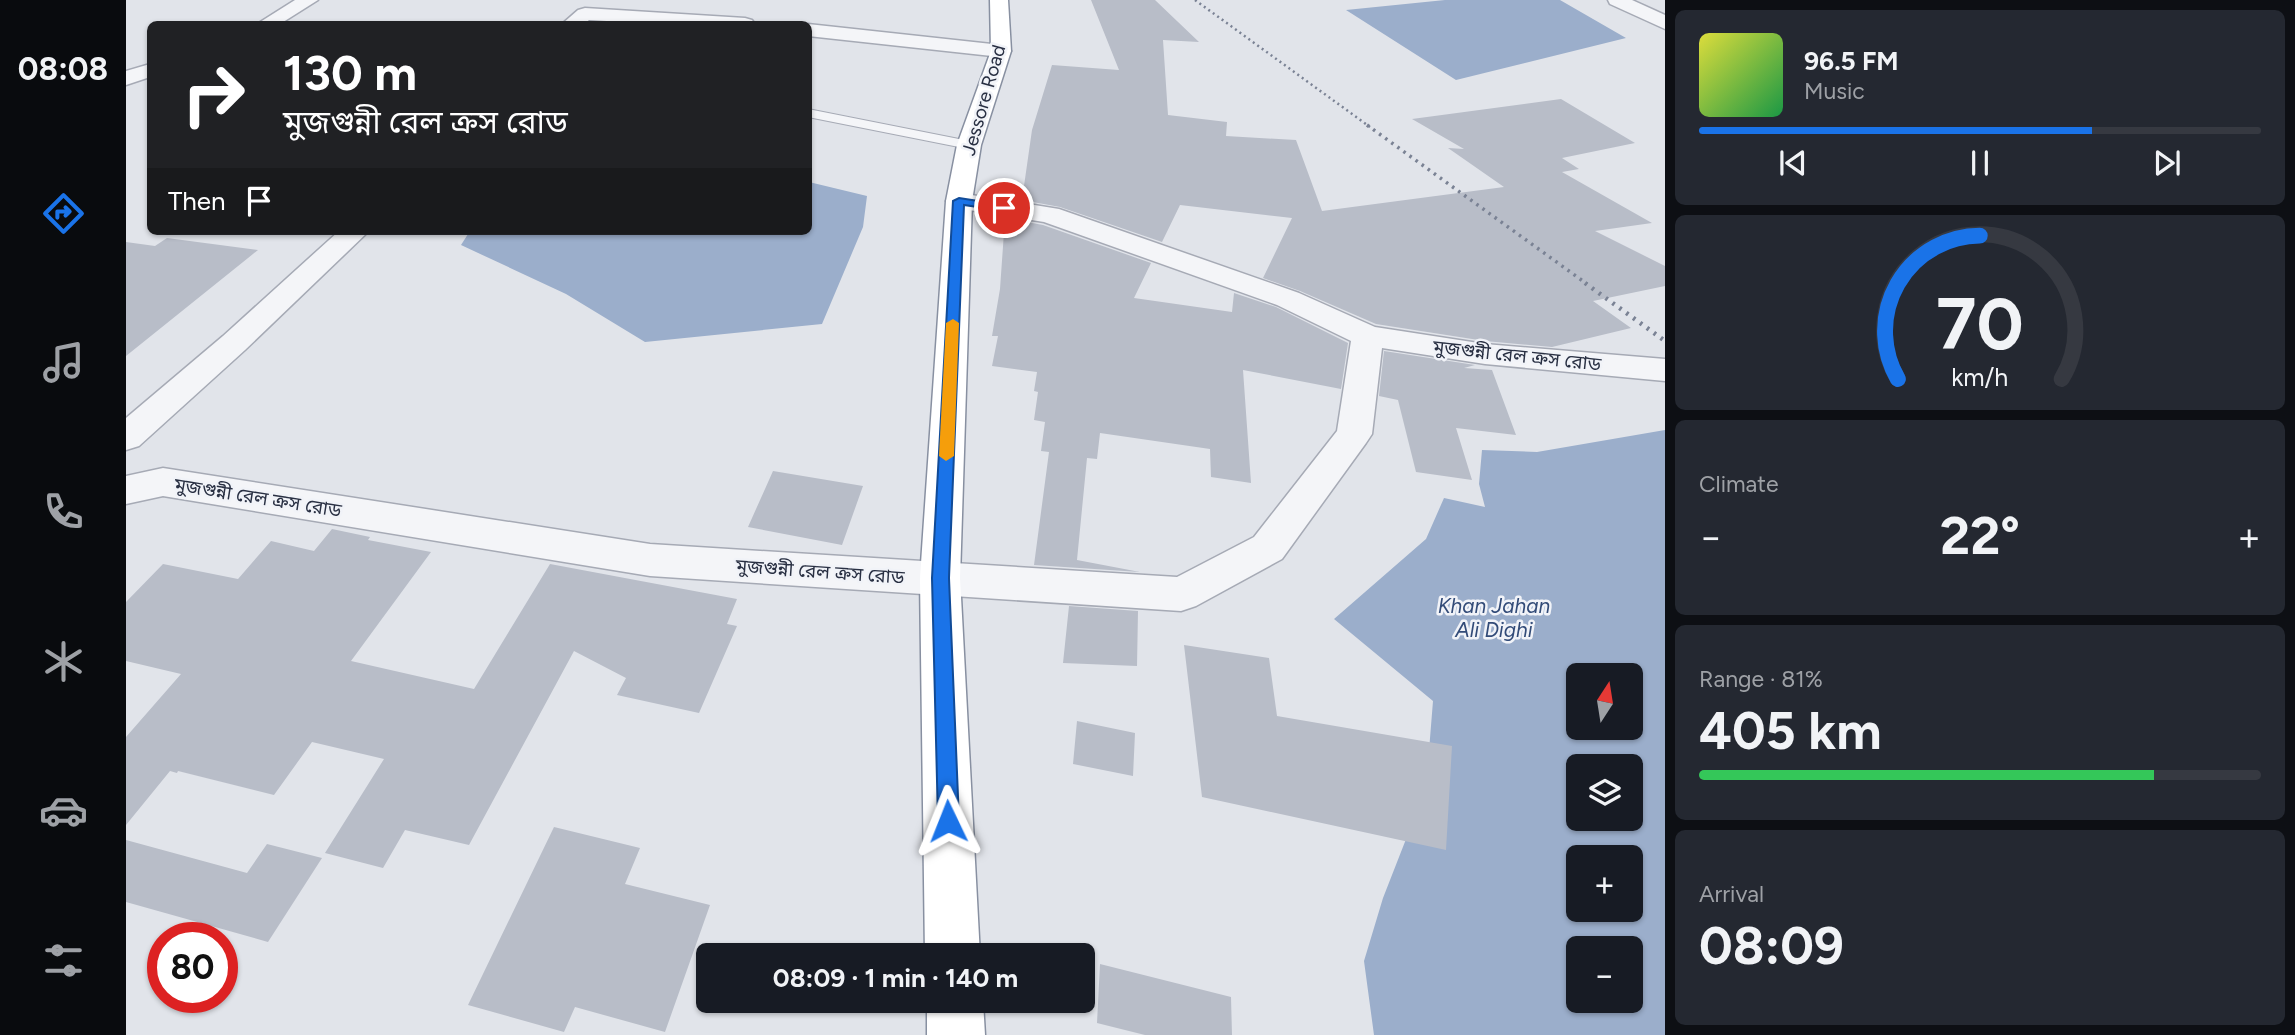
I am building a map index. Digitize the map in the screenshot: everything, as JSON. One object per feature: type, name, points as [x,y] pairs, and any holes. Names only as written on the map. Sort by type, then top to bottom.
[{"type":"highway","name":"Jessore Road","points":[[953,943],[940,578],[959,201],[969,145],[1001,51],[999,0]]},
{"type":"highway","points":[[955,1013],[956,1035]]},
{"type":"street","points":[[272,21],[309,0]]},
{"type":"street","points":[[1617,0],[1665,23]]},
{"type":"street","points":[[576,21],[585,14],[697,21]]},
{"type":"street","points":[[812,30],[1001,51]]},
{"type":"street","points":[[126,78],[147,71]]},
{"type":"street","name":"মুজগুন্নী রেল ক্রস রোড","points":[[959,201],[1049,215],[1288,299],[1368,336],[1485,354],[1665,370]]},
{"type":"street","points":[[126,438],[351,235]]},
{"type":"street","name":"মুজগুন্নী রেল ক্রস রোড","points":[[126,491],[163,482],[650,560],[1181,594],[1268,548],[1354,434],[1368,336]]},
{"type":"lane","points":[[812,114],[969,145]]},
{"type":"water","points":[[1445,0],[1560,0],[1626,38],[1456,80],[1346,10]]},
{"type":"water","points":[[812,183],[867,196],[863,227],[822,324],[645,342],[566,294],[461,245],[467,235],[812,235]]},
{"type":"water","name":"Khan Jahan Ali Dighi","points":[[1665,430],[1665,1035],[1374,1035],[1364,961],[1383,898],[1426,788],[1433,701],[1334,619],[1426,539],[1444,498],[1485,507],[1479,484],[1482,450],[1537,452]]},
{"type":"building","points":[[1091,0],[1155,0],[1199,42],[1163,40],[1168,115],[1227,122],[1226,136],[1296,140],[1322,211],[1504,187],[1448,148],[1464,149],[1412,119],[1561,99],[1635,143],[1562,158],[1579,169],[1562,172],[1652,223],[1595,231],[1665,266],[1665,286],[1593,301],[1631,328],[1552,347],[1485,341],[1376,324],[1263,278],[1292,218],[1180,205],[1162,242],[1060,207],[1022,200],[1032,130],[1052,65],[1119,70]]},
{"type":"building","points":[[1005,218],[1043,225],[1151,263],[1134,298],[1232,312],[1234,293],[1276,307],[1348,343],[1341,389],[1243,370],[1251,483],[1211,477],[1210,449],[1100,433],[1097,459],[1087,458],[1077,560],[1140,572],[1034,565],[1049,452],[1041,451],[1045,422],[1034,420],[1038,392],[1034,391],[1037,372],[992,366],[998,336],[992,336],[1000,289]]},
{"type":"building","points":[[167,238],[258,250],[126,356],[126,242],[155,246]]},
{"type":"building","points":[[1384,351],[1475,365],[1464,368],[1492,370],[1516,435],[1456,428],[1472,480],[1416,472],[1398,400],[1379,396]]},
{"type":"building","points":[[773,471],[863,486],[842,545],[748,527]]},
{"type":"building","points":[[332,529],[370,537],[368,540],[431,552],[351,661],[474,689],[550,564],[737,599],[727,624],[737,626],[699,713],[617,695],[626,678],[574,651],[469,845],[405,830],[383,868],[325,853],[384,759],[312,742],[274,795],[170,771],[126,825],[126,737],[181,674],[126,661],[126,602],[163,564],[238,579],[271,541],[314,551]]},
{"type":"building","points":[[1069,606],[1138,611],[1137,666],[1063,663]]},
{"type":"building","points":[[1184,645],[1269,658],[1277,716],[1452,746],[1446,850],[1202,797]]},
{"type":"building","points":[[1077,721],[1135,733],[1133,776],[1073,764]]},
{"type":"building","points":[[554,827],[640,848],[625,884],[710,905],[665,1032],[575,1007],[564,1032],[468,1005]]},
{"type":"building","points":[[126,840],[247,873],[267,844],[322,858],[268,942],[238,934],[238,922],[197,922],[126,902]]},
{"type":"building","points":[[1100,964],[1231,997],[1232,1035],[1145,1035],[1097,1023]]},
{"type":"railway","points":[[1195,0],[1370,127]]},
{"type":"railway","points":[[1367,125],[1587,284]]},
{"type":"railway","points":[[1585,283],[1665,341]]},
{"type":"slow traffic","points":[[946,456],[953,323]]},
{"type":"route","points":[[948,821],[940,578],[959,201],[1004,208]]}]
